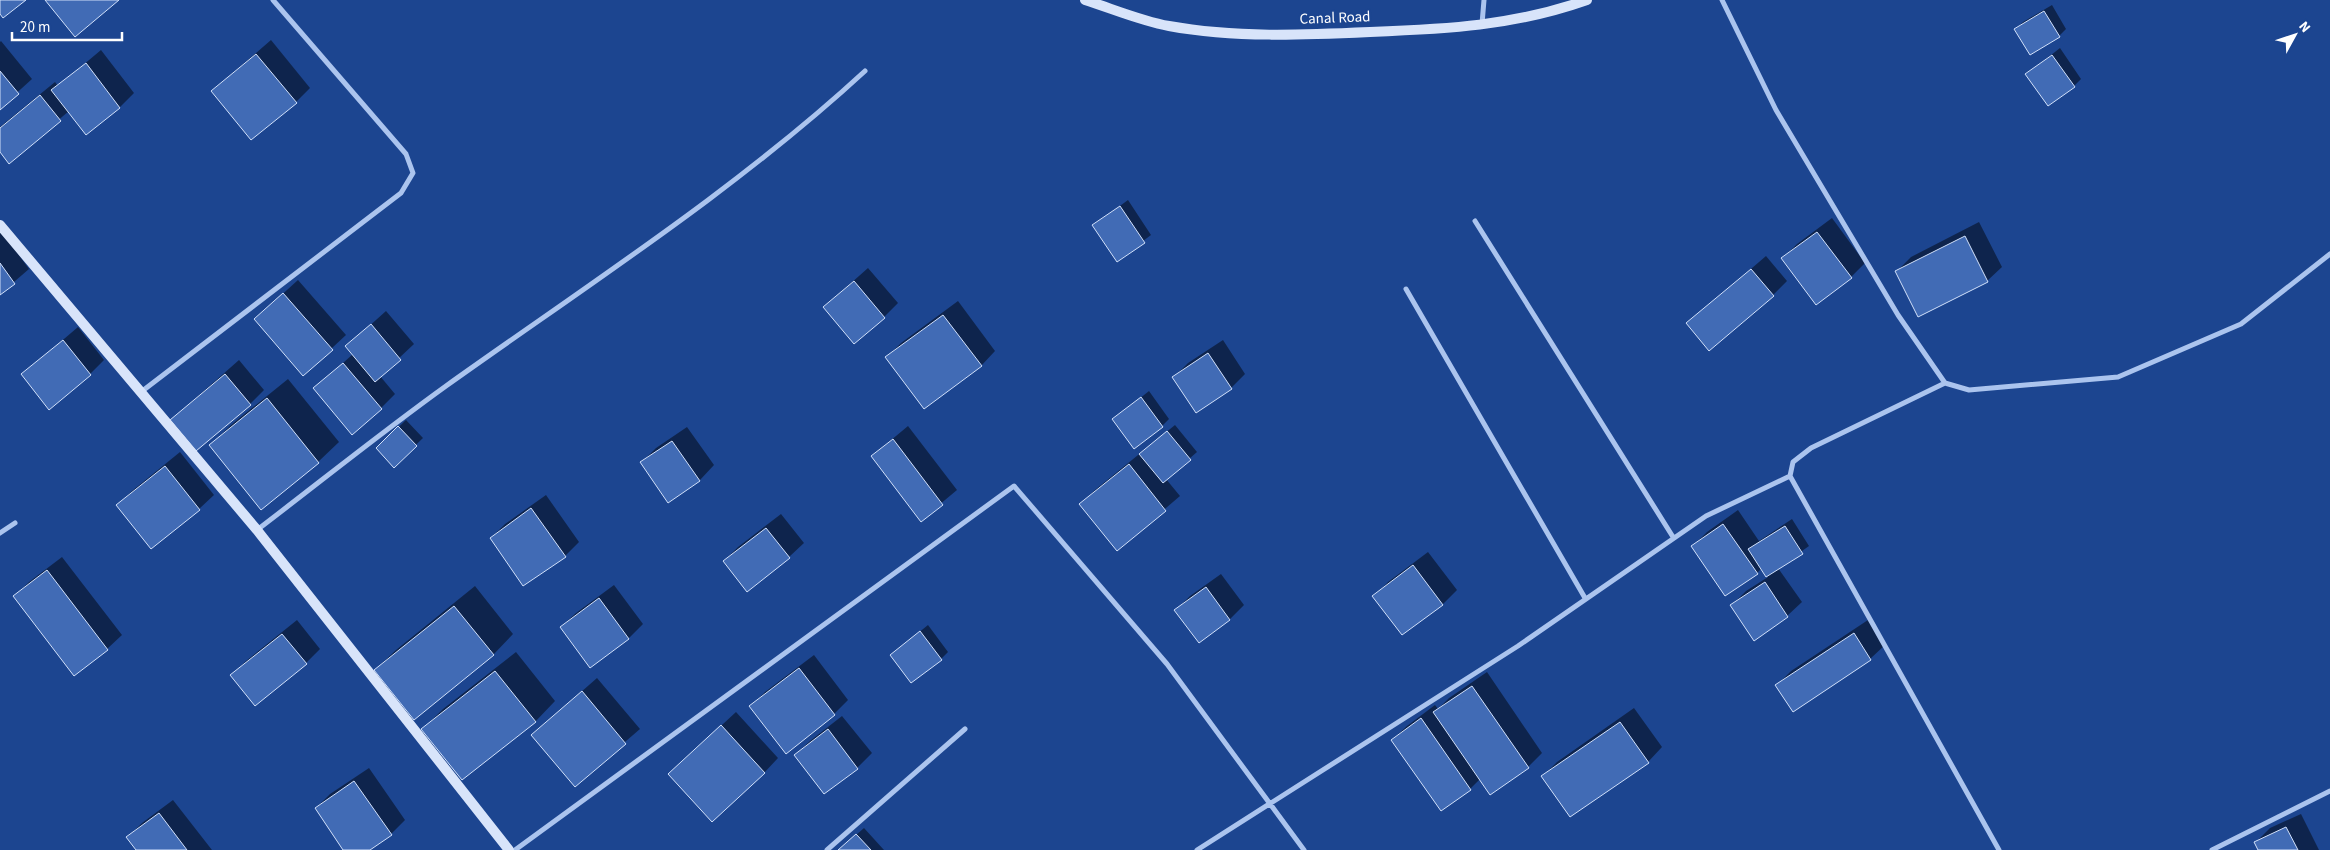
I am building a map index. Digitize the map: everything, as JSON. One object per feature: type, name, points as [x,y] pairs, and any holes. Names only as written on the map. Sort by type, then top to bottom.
[{"type":"street","points":[[141,392],[400,193],[413,173],[406,154],[273,0]]},
{"type":"street","name":"Canal Road","points":[[1085,0],[1167,26],[1238,34],[1324,34],[1482,25],[1552,12],[1587,0]]},
{"type":"street","points":[[1482,25],[1484,0]]},
{"type":"street","points":[[1722,0],[1776,110],[1898,315],[1945,383],[1969,390],[2118,377],[2241,324],[2330,254]]},
{"type":"street","points":[[257,530],[444,388],[729,185],[830,103],[865,71]]},
{"type":"street","points":[[1475,221],[1674,537]]},
{"type":"street","points":[[0,225],[257,530],[509,850]]},
{"type":"street","points":[[1406,290],[1585,598]]},
{"type":"street","points":[[1945,383],[1812,448],[1793,462],[1790,476],[1999,850]]},
{"type":"street","points":[[1197,850],[1518,646],[1706,516],[1790,476]]},
{"type":"street","points":[[515,850],[1014,486],[1168,664],[1304,850]]},
{"type":"street","points":[[0,533],[15,523]]},
{"type":"street","points":[[827,850],[965,728]]},
{"type":"street","points":[[2212,850],[2330,792]]},
{"type":"building","points":[[0,0],[26,0],[3,18],[0,14]]},
{"type":"building","points":[[45,0],[119,0],[75,37]]},
{"type":"building","points":[[2044,11],[2060,37],[2030,55],[2014,29]]},
{"type":"building","points":[[256,54],[297,103],[251,140],[211,91]]},
{"type":"building","points":[[2052,55],[2075,87],[2048,106],[2025,74]]},
{"type":"building","points":[[86,63],[120,108],[86,135],[51,90]]},
{"type":"building","points":[[0,71],[19,94],[0,110]]},
{"type":"building","points":[[40,95],[61,121],[9,164],[0,152],[0,128]]},
{"type":"building","points":[[1120,206],[1145,243],[1117,262],[1092,225]]},
{"type":"building","points":[[1817,232],[1852,278],[1816,305],[1781,258]]},
{"type":"building","points":[[1965,236],[1988,282],[1918,317],[1895,271]]},
{"type":"building","points":[[0,263],[15,284],[0,295]]},
{"type":"building","points":[[1751,269],[1774,296],[1709,351],[1686,323]]},
{"type":"building","points":[[854,281],[885,318],[854,344],[823,307]]},
{"type":"building","points":[[283,293],[333,350],[303,376],[254,319]]},
{"type":"building","points":[[943,315],[982,366],[924,409],[885,357]]},
{"type":"building","points":[[371,324],[401,360],[375,382],[345,346]]},
{"type":"building","points":[[63,340],[91,375],[49,410],[21,374]]},
{"type":"building","points":[[1208,353],[1232,389],[1196,413],[1172,377]]},
{"type":"building","points":[[343,363],[382,409],[352,435],[313,388]]},
{"type":"building","points":[[225,374],[251,405],[196,451],[170,420]]},
{"type":"building","points":[[1141,397],[1163,427],[1134,449],[1112,419]]},
{"type":"building","points":[[267,398],[319,463],[261,510],[209,445]]},
{"type":"building","points":[[398,426],[417,446],[394,468],[376,448]]},
{"type":"building","points":[[1167,431],[1191,460],[1163,483],[1139,454]]},
{"type":"building","points":[[893,439],[943,505],[921,522],[871,456]]},
{"type":"building","points":[[672,441],[700,481],[668,503],[640,462]]},
{"type":"building","points":[[1129,464],[1166,511],[1117,551],[1079,504]]},
{"type":"building","points":[[165,466],[200,510],[151,549],[116,505]]},
{"type":"building","points":[[531,508],[566,557],[523,586],[490,538]]},
{"type":"building","points":[[1723,524],[1758,574],[1725,596],[1691,546]]},
{"type":"building","points":[[1785,526],[1803,554],[1766,577],[1748,549]]},
{"type":"building","points":[[766,528],[790,558],[747,592],[723,561]]},
{"type":"building","points":[[1413,565],[1443,605],[1402,635],[1372,596]]},
{"type":"building","points":[[47,570],[108,650],[74,676],[13,596]]},
{"type":"building","points":[[1765,582],[1788,617],[1754,641],[1730,605]]},
{"type":"building","points":[[1206,587],[1230,620],[1199,643],[1174,610]]},
{"type":"building","points":[[599,598],[629,639],[590,668],[560,627]]},
{"type":"building","points":[[454,606],[494,655],[414,720],[374,670]]},
{"type":"building","points":[[920,631],[942,660],[911,683],[890,655]]},
{"type":"building","points":[[1854,633],[1871,660],[1793,712],[1775,685]]},
{"type":"building","points":[[282,634],[307,664],[255,706],[230,675]]},
{"type":"building","points":[[799,668],[835,715],[786,754],[749,706]]},
{"type":"building","points":[[495,671],[536,722],[462,780],[421,729]]},
{"type":"building","points":[[1472,686],[1529,768],[1490,795],[1433,712]]},
{"type":"building","points":[[582,691],[626,744],[575,787],[531,735]]},
{"type":"building","points":[[1421,718],[1471,790],[1441,811],[1391,740]]},
{"type":"building","points":[[1620,722],[1649,763],[1570,817],[1541,776]]},
{"type":"building","points":[[721,725],[765,773],[712,822],[668,774]]},
{"type":"building","points":[[828,729],[858,769],[824,794],[794,755]]},
{"type":"building","points":[[354,781],[392,835],[370,850],[343,850],[315,808]]},
{"type":"building","points":[[159,813],[187,850],[136,850],[126,837]]},
{"type":"building","points":[[2286,827],[2298,850],[2258,850],[2254,842]]},
{"type":"building","points":[[856,834],[871,850],[838,850]]}]
